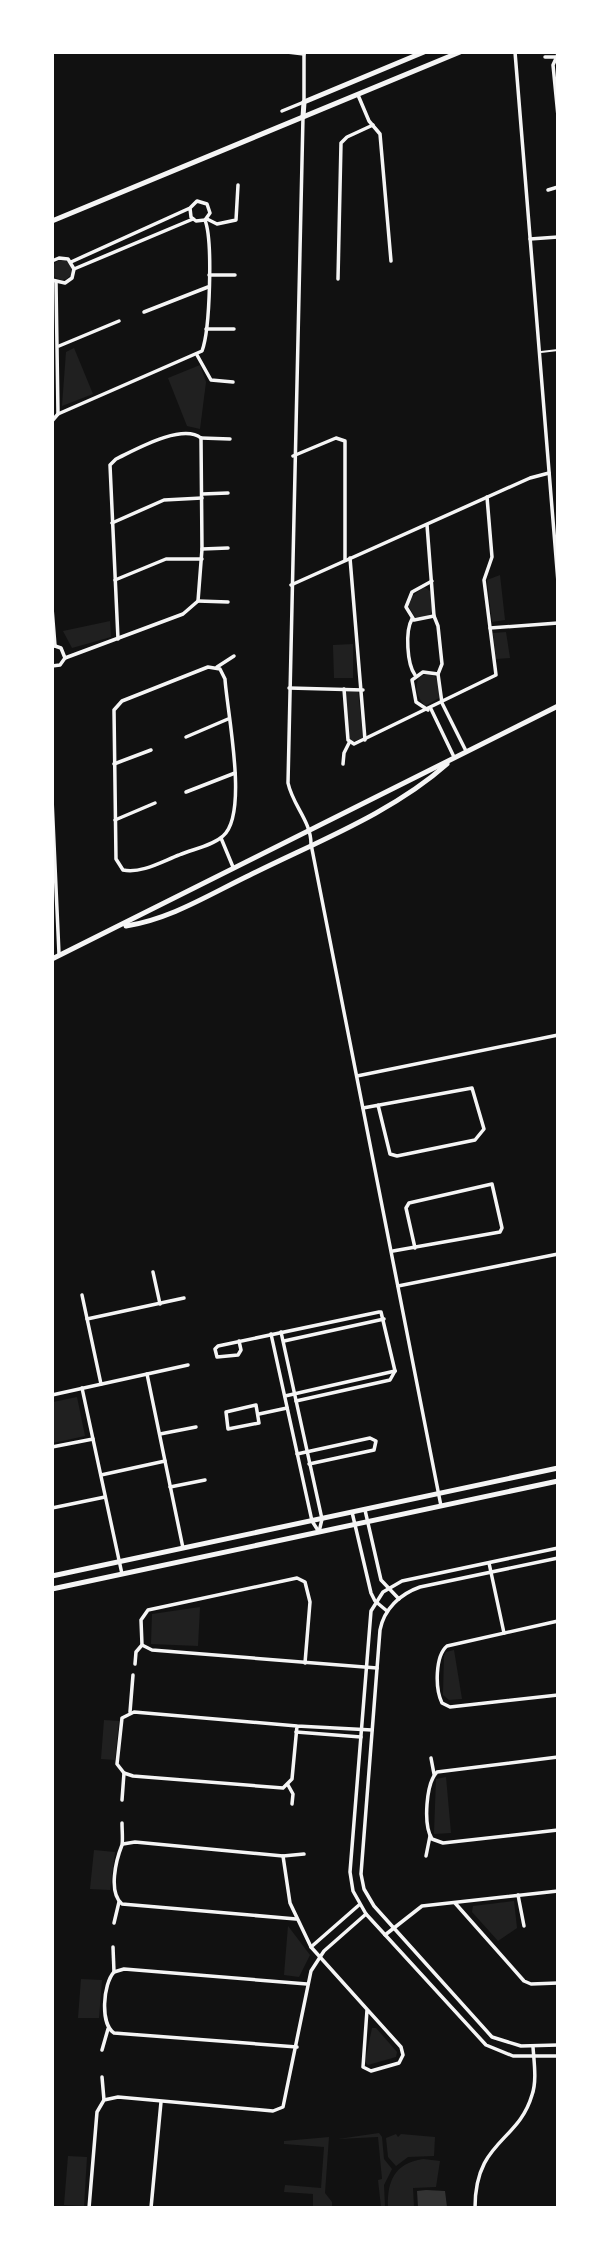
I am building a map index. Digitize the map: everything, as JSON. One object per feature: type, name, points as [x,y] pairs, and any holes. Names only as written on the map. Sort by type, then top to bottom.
[{"type":"street","points":[[287,52],[304,53],[293,456],[288,783],[294,802],[311,829],[441,1506]]},
{"type":"street","points":[[282,111],[424,52]]},
{"type":"street","points":[[52,221],[460,52]]},
{"type":"street","points":[[515,52],[558,582]]},
{"type":"street","points":[[545,57],[556,55],[557,116]]},
{"type":"street","points":[[352,82],[352,89],[358,94],[380,134],[391,261]]},
{"type":"street","points":[[338,279],[341,143],[347,136],[373,125]]},
{"type":"street","points":[[58,414],[59,346],[55,281],[69,281],[74,269],[193,219],[218,223],[236,220],[238,185]]},
{"type":"street","points":[[548,190],[558,187]]},
{"type":"street","points":[[52,421],[58,414],[197,355],[203,348],[209,275],[209,234],[206,220],[210,210],[204,202],[194,202],[190,208],[71,262]]},
{"type":"street","points":[[190,208],[193,219]]},
{"type":"street","points":[[530,239],[558,237]]},
{"type":"street","points":[[52,261],[64,258],[71,262],[74,269]]},
{"type":"street","points":[[209,275],[235,275]]},
{"type":"street","points":[[144,312],[208,287]]},
{"type":"street","points":[[59,346],[119,321]]},
{"type":"street","points":[[206,329],[234,329]]},
{"type":"street","points":[[197,355],[211,380],[233,382]]},
{"type":"street","points":[[52,376],[58,376]]},
{"type":"street","points":[[118,639],[110,465],[116,459],[169,436],[191,433],[201,438],[230,439]]},
{"type":"street","points":[[198,601],[202,559],[201,438]]},
{"type":"street","points":[[293,456],[336,438],[345,441],[348,559],[363,690],[365,740]]},
{"type":"street","points":[[291,585],[530,478],[549,473]]},
{"type":"street","points":[[112,523],[164,500],[228,493]]},
{"type":"street","points":[[349,743],[365,740],[491,679],[497,667],[484,580],[492,558],[487,497]]},
{"type":"street","points":[[427,524],[433,616],[438,626],[442,662],[438,674],[442,703],[466,751]]},
{"type":"street","points":[[202,549],[228,548]]},
{"type":"street","points":[[115,580],[158,561],[178,557],[202,559]]},
{"type":"street","points":[[412,619],[406,607],[408,597],[432,581]]},
{"type":"street","points":[[65,658],[183,614],[198,601],[228,602]]},
{"type":"street","points":[[52,608],[54,647],[64,651],[65,658],[62,664],[53,667]]},
{"type":"street","points":[[412,619],[423,621],[433,616]]},
{"type":"street","points":[[412,619],[408,627],[411,668],[415,675],[412,685],[415,698],[418,705],[429,709],[454,757]]},
{"type":"street","points":[[490,628],[558,623]]},
{"type":"street","points":[[217,667],[225,679],[235,773],[235,815],[231,826],[221,838],[138,870],[126,871],[117,863],[113,713],[117,705],[208,667],[217,667],[234,656]]},
{"type":"street","points":[[415,675],[426,671],[438,674]]},
{"type":"street","points":[[289,688],[363,690]]},
{"type":"street","points":[[344,689],[349,743],[344,753],[344,764]]},
{"type":"street","points":[[52,959],[558,706]]},
{"type":"street","points":[[186,737],[228,719]]},
{"type":"street","points":[[114,764],[151,750]]},
{"type":"street","points":[[120,927],[161,918],[312,844],[413,790],[454,757]]},
{"type":"street","points":[[186,792],[235,773]]},
{"type":"street","points":[[52,799],[59,956]]},
{"type":"street","points":[[115,820],[156,803]]},
{"type":"street","points":[[221,838],[233,867]]},
{"type":"street","points":[[259,855],[265,867]]},
{"type":"street","points":[[52,930],[58,930]]},
{"type":"street","points":[[357,1076],[558,1035]]},
{"type":"street","points":[[363,1108],[378,1105],[472,1088],[484,1129],[475,1140],[397,1156],[390,1154],[378,1105]]},
{"type":"street","points":[[392,1252],[415,1248],[500,1232],[502,1228],[492,1184],[409,1203],[406,1208],[415,1248]]},
{"type":"street","points":[[398,1286],[558,1254]]},
{"type":"street","points":[[153,1272],[160,1304]]},
{"type":"street","points":[[82,1295],[101,1384]]},
{"type":"street","points":[[88,1320],[184,1298]]},
{"type":"street","points":[[239,1341],[238,1354],[217,1357],[217,1346],[239,1341],[271,1335],[281,1332],[382,1312],[395,1371],[390,1380],[296,1401]]},
{"type":"street","points":[[283,1341],[384,1319]]},
{"type":"street","points":[[281,1332],[322,1519],[319,1532]]},
{"type":"street","points":[[271,1335],[312,1521],[319,1532]]},
{"type":"street","points":[[52,1395],[188,1365]]},
{"type":"street","points":[[285,1396],[395,1371]]},
{"type":"street","points":[[147,1374],[183,1548]]},
{"type":"street","points":[[82,1388],[122,1574]]},
{"type":"street","points":[[256,1405],[259,1414],[258,1424],[228,1428],[226,1412],[256,1405]]},
{"type":"street","points":[[259,1414],[287,1408]]},
{"type":"street","points":[[160,1434],[196,1426]]},
{"type":"street","points":[[297,1454],[369,1438],[377,1444],[374,1450],[310,1464]]},
{"type":"street","points":[[52,1447],[93,1439]]},
{"type":"street","points":[[101,1475],[165,1461]]},
{"type":"street","points":[[52,1576],[558,1468]]},
{"type":"street","points":[[170,1487],[205,1480]]},
{"type":"street","points":[[52,1589],[558,1481]]},
{"type":"street","points":[[52,1508],[105,1497]]},
{"type":"street","points":[[365,1510],[379,1576],[399,1599]]},
{"type":"street","points":[[352,1512],[375,1601],[366,1667],[351,1887],[366,1914],[486,2045],[501,2053],[533,2057],[558,2056]]},
{"type":"street","points":[[375,1601],[387,1588],[401,1581],[558,1548]]},
{"type":"street","points":[[558,1558],[420,1587],[399,1599],[387,1611],[380,1630],[362,1880],[369,1899],[392,1928],[492,2037],[508,2044],[533,2047],[558,2045]]},
{"type":"street","points":[[489,1562],[504,1633]]},
{"type":"street","points":[[135,1664],[136,1652],[142,1645],[141,1620],[149,1610],[297,1578],[305,1582],[310,1596],[305,1663]]},
{"type":"street","points":[[375,1601],[387,1611]]},
{"type":"street","points":[[558,1621],[443,1649],[439,1658],[438,1681],[442,1703],[454,1707],[558,1695]]},
{"type":"street","points":[[142,1645],[152,1650],[377,1668]]},
{"type":"street","points":[[130,1713],[133,1675]]},
{"type":"street","points":[[122,1800],[124,1773],[117,1760],[122,1718],[130,1713],[361,1737]]},
{"type":"street","points":[[297,1729],[373,1730]]},
{"type":"street","points":[[124,1773],[278,1788],[288,1785],[292,1776],[297,1729]]},
{"type":"street","points":[[434,1774],[444,1769],[558,1756]]},
{"type":"street","points":[[426,1856],[430,1784],[434,1774],[431,1758]]},
{"type":"street","points":[[288,1785],[293,1794],[292,1804]]},
{"type":"street","points":[[114,1923],[119,1902],[115,1892],[117,1859],[123,1844],[122,1823]]},
{"type":"street","points":[[429,1836],[437,1842],[445,1843],[558,1830]]},
{"type":"street","points":[[123,1844],[147,1843],[283,1856],[304,1854]]},
{"type":"street","points":[[283,1856],[296,1919],[311,1947],[319,1957],[368,2010],[402,2049],[398,2063],[370,2071],[363,2067],[368,2010]]},
{"type":"street","points":[[385,1936],[418,1907],[558,1891]]},
{"type":"street","points":[[519,1895],[524,1926]]},
{"type":"street","points":[[119,1902],[131,1907],[296,1919]]},
{"type":"street","points":[[455,1903],[524,1981],[531,1984],[558,1983]]},
{"type":"street","points":[[311,1947],[359,1905]]},
{"type":"street","points":[[104,2099],[118,2097],[280,2109],[286,2101],[307,1984],[319,1957],[366,1914]]},
{"type":"street","points":[[113,1947],[114,1972]]},
{"type":"street","points":[[102,2050],[108,2029],[105,2020],[108,1980],[114,1972],[124,1969],[307,1984]]},
{"type":"street","points":[[108,2029],[118,2034],[297,2047]]},
{"type":"street","points":[[475,2207],[475,2185],[484,2160],[529,2103],[533,2091],[533,2047]]},
{"type":"street","points":[[89,2207],[97,2112],[104,2099],[102,2077]]},
{"type":"street","points":[[151,2207],[161,2101]]},
{"type":"lane","points":[[539,352],[558,350]]},
{"type":"shaded area","points":[[62,260],[69,263],[72,270],[69,277],[62,280],[55,277],[52,270],[55,263]]},
{"type":"shaded area","points":[[74,348],[93,394],[62,406],[66,352]]},
{"type":"shaded area","points":[[200,365],[206,382],[200,429],[187,426],[168,378]]},
{"type":"shaded area","points":[[500,575],[505,620],[492,622],[487,580]]},
{"type":"shaded area","points":[[424,587],[430,591],[433,611],[428,617],[415,617],[408,605],[411,597]]},
{"type":"shaded area","points":[[110,621],[111,637],[72,648],[63,631]]},
{"type":"shaded area","points":[[506,632],[510,658],[496,659],[493,633]]},
{"type":"shaded area","points":[[353,644],[353,678],[334,678],[333,645]]},
{"type":"shaded area","points":[[428,673],[437,679],[439,698],[425,706],[418,696],[417,685],[419,677]]},
{"type":"shaded area","points":[[344,690],[358,691],[363,738],[351,742],[348,737]]},
{"type":"shaded area","points":[[77,1397],[85,1436],[53,1443],[53,1402]]},
{"type":"shaded area","points":[[200,1607],[198,1646],[151,1644],[152,1614]]},
{"type":"shaded area","points":[[454,1650],[462,1699],[449,1700],[443,1695],[444,1656],[446,1652]]},
{"type":"shaded area","points":[[104,1720],[119,1721],[115,1760],[101,1759]]},
{"type":"shaded area","points":[[446,1777],[451,1833],[434,1834],[436,1779]]},
{"type":"shaded area","points":[[94,1850],[115,1852],[110,1890],[90,1889]]},
{"type":"shaded area","points":[[514,1901],[517,1928],[498,1941],[472,1912],[473,1906]]},
{"type":"shaded area","points":[[288,1926],[310,1955],[299,1977],[284,1975]]},
{"type":"shaded area","points":[[81,1979],[102,1980],[99,2018],[78,2018]]},
{"type":"shaded area","points":[[372,2028],[376,2028],[397,2052],[396,2057],[368,2065],[365,2062]]},
{"type":"shaded area","points":[[379,2133],[382,2137],[384,2159],[392,2169],[384,2185],[385,2207],[381,2207],[378,2180],[382,2179],[378,2137],[338,2139]]},
{"type":"shaded area","points":[[396,2134],[398,2137],[401,2134],[435,2137],[434,2156],[408,2157],[396,2166],[388,2157],[386,2138]]},
{"type":"shaded area","points":[[329,2137],[325,2193],[332,2202],[332,2207],[313,2207],[313,2194],[284,2192],[285,2185],[321,2188],[324,2147],[284,2144],[284,2141]]},
{"type":"shaded area","points":[[68,2156],[87,2157],[84,2206],[64,2205]]},
{"type":"shaded area","points":[[423,2159],[440,2161],[436,2187],[413,2188],[414,2207],[388,2207],[391,2181],[399,2169]]},
{"type":"shaded area","points":[[417,2191],[445,2191],[447,2207],[418,2207]]}]
